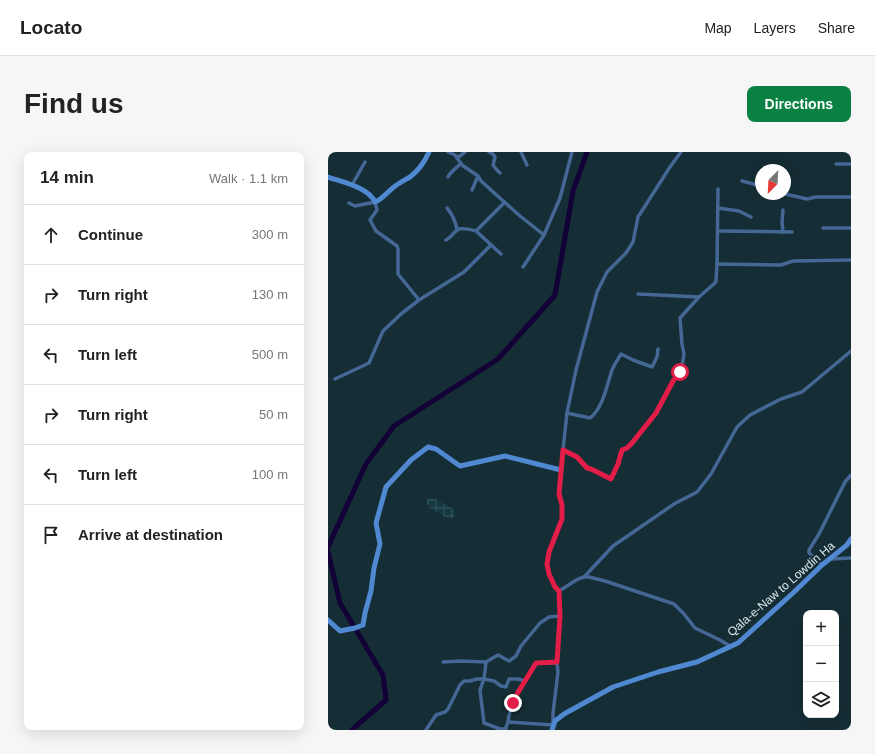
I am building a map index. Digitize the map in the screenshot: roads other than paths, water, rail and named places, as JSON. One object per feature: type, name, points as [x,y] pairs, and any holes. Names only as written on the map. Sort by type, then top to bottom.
[{"type":"street","points":[[349,203],[355,206],[378,201],[394,186],[411,176],[426,159],[429,152]]},
{"type":"street","points":[[448,152],[457,158],[466,169],[478,176],[504,203],[544,235]]},
{"type":"street","points":[[457,158],[465,152]]},
{"type":"street","points":[[489,152],[495,157],[494,165],[496,170],[500,173]]},
{"type":"street","points":[[521,152],[527,165]]},
{"type":"street","points":[[523,267],[544,235],[560,198],[572,152]]},
{"type":"street","points":[[508,722],[553,727],[553,713],[558,672],[557,662],[560,616],[559,591],[555,587],[549,574],[547,564],[549,552],[562,519],[562,505],[559,494],[566,413],[597,292],[607,272],[626,253],[633,242],[638,217],[681,152]]},
{"type":"street","points":[[352,185],[365,162]]},
{"type":"street","points":[[448,177],[450,173],[461,163]]},
{"type":"street","points":[[836,164],[851,164]]},
{"type":"street","points":[[472,190],[478,176]]},
{"type":"street","points":[[328,177],[352,185],[369,194],[373,198],[377,210],[370,220],[376,231],[397,246],[398,274],[420,300]]},
{"type":"street","points":[[742,181],[755,184]]},
{"type":"street","points":[[563,450],[577,457],[587,468],[609,479],[612,478],[622,450],[627,448],[632,443],[656,413],[682,366],[684,354],[680,318],[716,281],[718,189]]},
{"type":"street","points":[[791,195],[807,198],[851,197]]},
{"type":"street","points":[[476,231],[504,203]]},
{"type":"street","points":[[447,208],[453,215],[457,229]]},
{"type":"street","points":[[718,208],[739,211],[751,218]]},
{"type":"street","points":[[783,210],[783,232]]},
{"type":"street","points":[[446,240],[450,238],[459,228],[476,231],[502,254]]},
{"type":"street","points":[[823,228],[851,228]]},
{"type":"street","points":[[718,231],[792,232]]},
{"type":"street","points":[[335,379],[369,363],[383,331],[401,314],[420,300],[464,272],[491,245]]},
{"type":"street","points":[[717,264],[781,265],[793,261],[851,260]]},
{"type":"street","points":[[638,294],[700,297]]},
{"type":"street","points":[[566,413],[590,418],[594,415],[603,398],[613,369],[621,354],[652,367],[657,357],[658,349]]},
{"type":"street","points":[[584,577],[613,546],[674,504],[697,492],[711,474],[737,427],[750,415],[781,399],[802,392],[851,351]]},
{"type":"street","points":[[328,620],[340,632],[363,624],[380,544],[376,523],[386,487],[411,460],[428,447],[436,449],[460,466],[505,456],[561,470]]},
{"type":"street","points":[[822,565],[809,553],[809,550],[819,534],[845,482],[851,475]]},
{"type":"street","name":"Qala-e-Naw to Lowdin Ha","points":[[553,727],[555,721],[564,714],[613,687],[658,672],[697,662],[738,643],[851,539]]},
{"type":"street","points":[[830,559],[851,558]]},
{"type":"street","points":[[559,591],[584,577],[605,581],[674,604],[695,628],[708,633],[730,646]]},
{"type":"street","points":[[444,662],[486,662],[498,655],[509,661],[516,656],[521,646],[540,623],[549,617],[560,616]]},
{"type":"street","points":[[486,662],[484,679],[480,690],[484,724],[506,730],[509,715],[517,694],[536,663],[557,662]]},
{"type":"street","points":[[426,730],[436,714],[446,712],[464,680],[494,680],[501,686],[506,687],[509,679],[524,681]]},
{"type":"waterway","points":[[328,547],[366,464],[394,426],[498,359],[555,295],[573,191],[587,152]]},
{"type":"waterway","points":[[328,552],[340,603],[383,675],[386,700],[352,730]]}]
